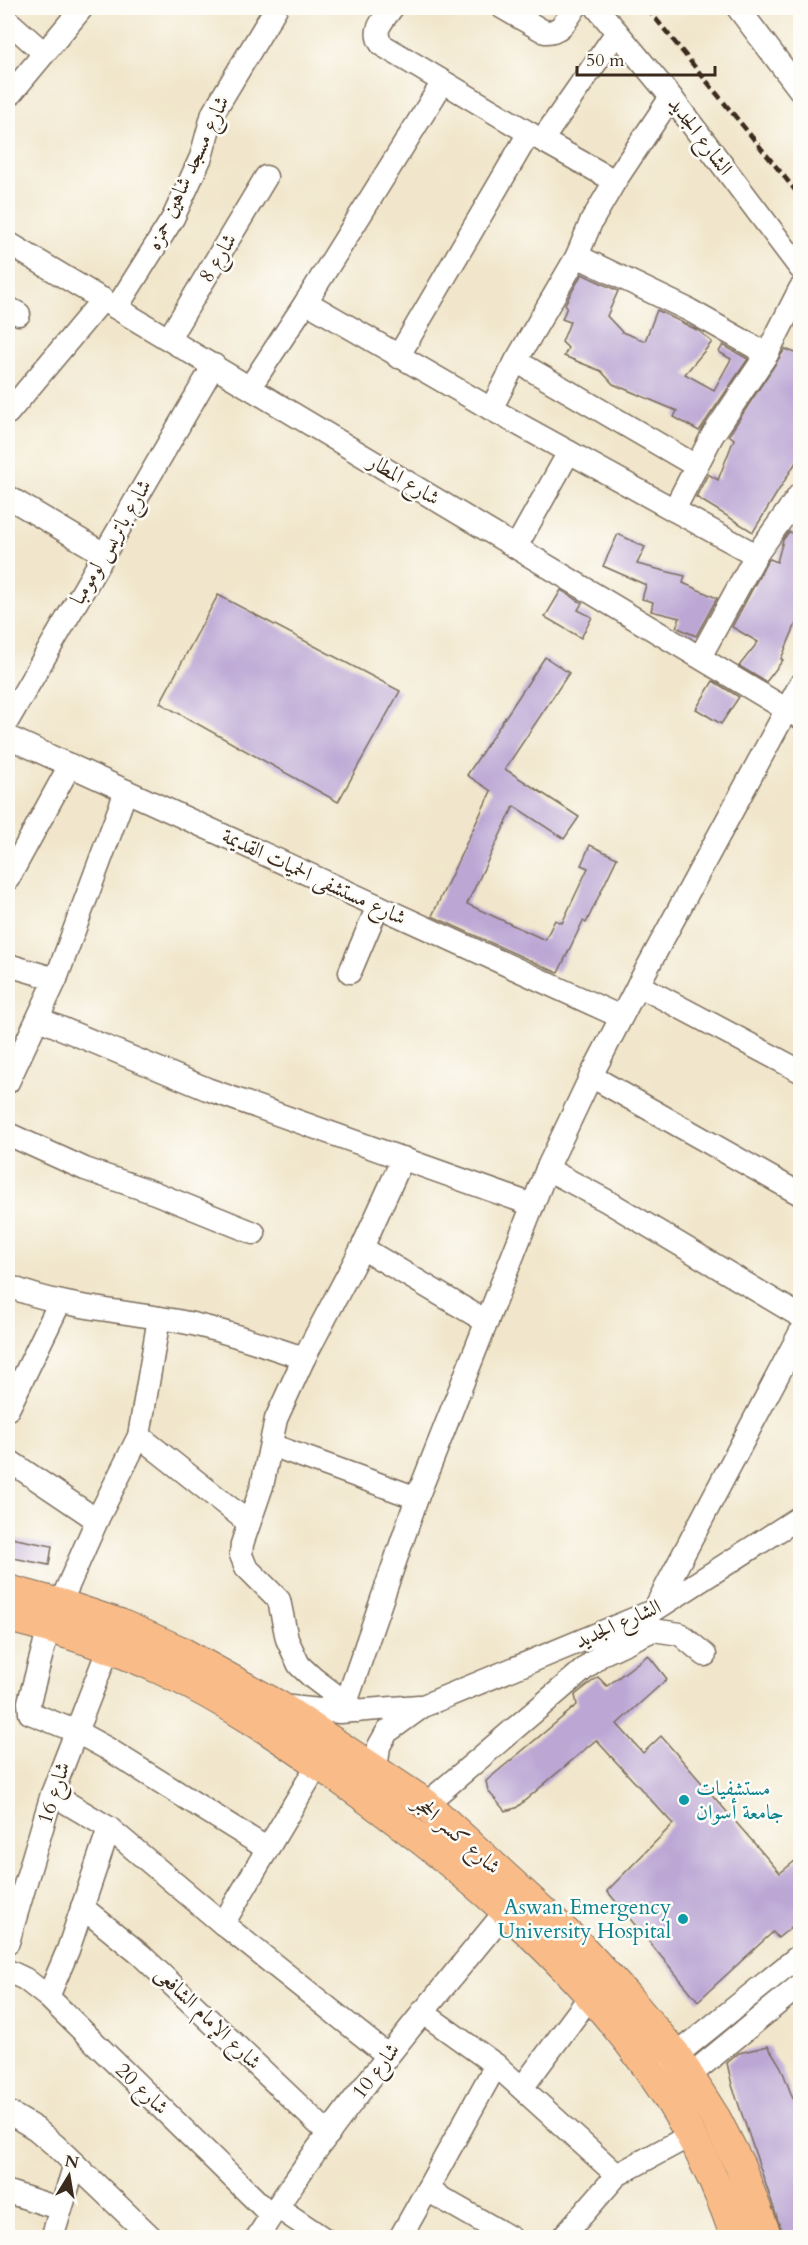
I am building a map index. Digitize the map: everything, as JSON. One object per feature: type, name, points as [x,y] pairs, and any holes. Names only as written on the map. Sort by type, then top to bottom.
[{"type":"main road","name":"شارع كسر الحجر","points":[[8,1590],[109,1647],[164,1671],[217,1699],[318,1764],[437,1852],[550,1952],[591,1995],[660,2085],[691,2136],[713,2181],[736,2238]]},
{"type":"main road","name":"شارع كسر الحجر","points":[[8,1617],[54,1615],[120,1624],[178,1650],[279,1706],[426,1804],[576,1942],[627,1997],[682,2064],[716,2119],[740,2166],[767,2238]]},
{"type":"street","points":[[8,97],[82,8]]},
{"type":"street","name":"شارع مسجد شاهين حمزه","points":[[8,413],[110,303],[172,218],[201,157],[213,113],[276,8]]},
{"type":"street","points":[[392,8],[377,29],[377,39],[382,45],[536,137],[615,181]]},
{"type":"street","points":[[503,8],[545,32],[551,32],[557,30],[575,8]]},
{"type":"street","name":"الشارع الجديد","points":[[597,8],[671,97],[801,268]]},
{"type":"street","points":[[738,8],[801,90]]},
{"type":"street","points":[[8,21],[44,53]]},
{"type":"street","points":[[398,357],[536,137],[617,32]]},
{"type":"street","points":[[250,387],[306,302],[443,82]]},
{"type":"street","points":[[491,409],[577,256],[591,222],[615,181],[671,97]]},
{"type":"street","name":"شارع 8","points":[[169,338],[266,177]]},
{"type":"street","name":"شارع المطار","points":[[8,243],[794,714]]},
{"type":"street","points":[[577,256],[689,310],[767,354]]},
{"type":"street","points":[[674,510],[712,436],[767,354],[801,289]]},
{"type":"street","points":[[306,302],[398,357],[756,555]]},
{"type":"street","points":[[516,361],[696,466]]},
{"type":"street","name":"شارع باتريس لومومبا","points":[[8,720],[214,365]]},
{"type":"street","points":[[516,547],[569,452]]},
{"type":"street","points":[[700,657],[756,555],[801,494]]},
{"type":"street","points":[[8,497],[104,554]]},
{"type":"street","points":[[403,1158],[362,1248],[304,1358],[276,1419],[262,1486],[242,1544],[242,1555],[246,1567],[279,1600],[291,1653],[299,1665],[352,1707],[417,1498],[547,1169],[638,985],[794,714],[801,686]]},
{"type":"street","name":"شارع مستشفى الحميات القديمة","points":[[8,737],[621,1017]]},
{"type":"street","points":[[8,879],[70,765]]},
{"type":"street","points":[[8,1082],[56,979],[126,791]]},
{"type":"street","points":[[350,972],[378,906]]},
{"type":"street","points":[[8,965],[56,979]]},
{"type":"street","points":[[638,985],[801,1071]]},
{"type":"street","points":[[39,1019],[207,1089],[533,1205]]},
{"type":"street","points":[[591,1076],[801,1194]]},
{"type":"street","points":[[8,1134],[85,1169],[155,1193],[254,1233]]},
{"type":"street","points":[[547,1169],[645,1223],[801,1316]]},
{"type":"street","points":[[362,1248],[487,1322]]},
{"type":"street","points":[[8,1286],[31,1296],[191,1324],[304,1358]]},
{"type":"street","points":[[8,1409],[60,1302]]},
{"type":"street","points":[[159,1318],[139,1436],[97,1520],[54,1615],[29,1702],[30,1713],[75,1731],[108,1749],[266,1848]]},
{"type":"street","points":[[653,1611],[799,1340]]},
{"type":"street","points":[[139,1436],[249,1523]]},
{"type":"street","points":[[271,1445],[417,1498]]},
{"type":"street","points":[[8,1460],[97,1520]]},
{"type":"street","name":"الشارع الجديد","points":[[376,1771],[379,1746],[387,1732],[423,1706],[653,1611],[801,1517]]},
{"type":"street","points":[[426,1804],[602,1654],[653,1630],[680,1634],[705,1655]]},
{"type":"street","name":"شارع 16","points":[[8,1942],[52,1794],[109,1647]]},
{"type":"street","name":"الشارع الجديد","points":[[279,1706],[323,1711],[352,1707],[423,1706]]},
{"type":"street","points":[[223,1923],[318,1764]]},
{"type":"street","points":[[52,1794],[109,1828],[387,2055]]},
{"type":"street","points":[[48,1997],[109,1828]]},
{"type":"street","name":"شارع الإمام الشافعى","points":[[82,1907],[141,1954],[329,2134]]},
{"type":"street","name":"شارع 10","points":[[257,2238],[387,2055],[505,1912]]},
{"type":"street","points":[[660,2085],[730,2013],[801,1955]]},
{"type":"street","name":"شارع 20","points":[[8,1971],[25,1979],[48,1997],[274,2211],[323,2238]]},
{"type":"street","points":[[682,2064],[801,1985]]},
{"type":"street","points":[[522,2088],[591,1995]]},
{"type":"street","points":[[422,2012],[496,2065],[617,2175]]},
{"type":"street","points":[[400,2238],[496,2065]]},
{"type":"street","points":[[8,2112],[36,2129],[75,2164],[145,2235]]},
{"type":"street","points":[[562,2238],[617,2175],[691,2136]]},
{"type":"street","points":[[52,2238],[75,2164]]},
{"type":"street","points":[[427,2190],[511,2238]]},
{"type":"street","points":[[8,2192],[61,2209]]},
{"type":"building","points":[[582,274],[618,291],[607,316],[622,332],[645,341],[657,310],[699,331],[712,342],[685,374],[714,390],[731,359],[719,352],[723,345],[748,359],[699,431],[674,417],[677,411],[613,384],[601,371],[564,356],[568,348],[562,342],[570,322],[562,319],[567,307],[565,304]]},
{"type":"building","points":[[785,349],[801,355],[801,454],[753,532],[696,497],[708,474],[718,480],[734,439],[729,435]]},
{"type":"building","points":[[789,532],[801,535],[801,612],[781,659],[783,660],[766,682],[739,666],[758,642],[732,627],[767,562],[770,559],[777,562],[783,540]]},
{"type":"building","points":[[618,534],[645,547],[637,564],[685,576],[683,583],[717,598],[696,636],[676,627],[680,618],[651,611],[653,602],[642,599],[646,585],[603,566]]},
{"type":"building","points":[[561,590],[582,603],[578,610],[592,617],[581,638],[545,617]]},
{"type":"building","points":[[218,595],[400,691],[338,802],[160,703]]},
{"type":"building","points":[[545,657],[569,673],[505,769],[579,817],[564,839],[514,806],[467,904],[545,940],[555,920],[562,923],[588,868],[581,865],[590,845],[617,858],[586,923],[583,921],[558,973],[432,916],[491,791],[467,775]]},
{"type":"building","points":[[713,681],[739,697],[721,724],[696,709]]},
{"type":"building","points":[[11,1538],[52,1546],[49,1565],[8,1557]]},
{"type":"building","points":[[648,1655],[667,1679],[617,1724],[643,1753],[661,1736],[780,1873],[801,1856],[801,1919],[778,1938],[773,1932],[698,2001],[607,1891],[673,1824],[596,1740],[516,1808],[505,1811],[488,1791],[486,1781],[577,1705],[575,1695],[598,1677],[607,1686]]},
{"type":"building","points":[[768,2046],[781,2067],[796,2107],[801,2106],[801,2238],[784,2238],[732,2085],[727,2063],[739,2053]]},
{"type":"railway","points":[[647,8],[800,196]]},
{"type":"place","name":"مستشفيات جامعة أسوان","points":[[684,1800]]},
{"type":"place","name":"Aswan Emergency University Hospital","points":[[683,1919]]}]
